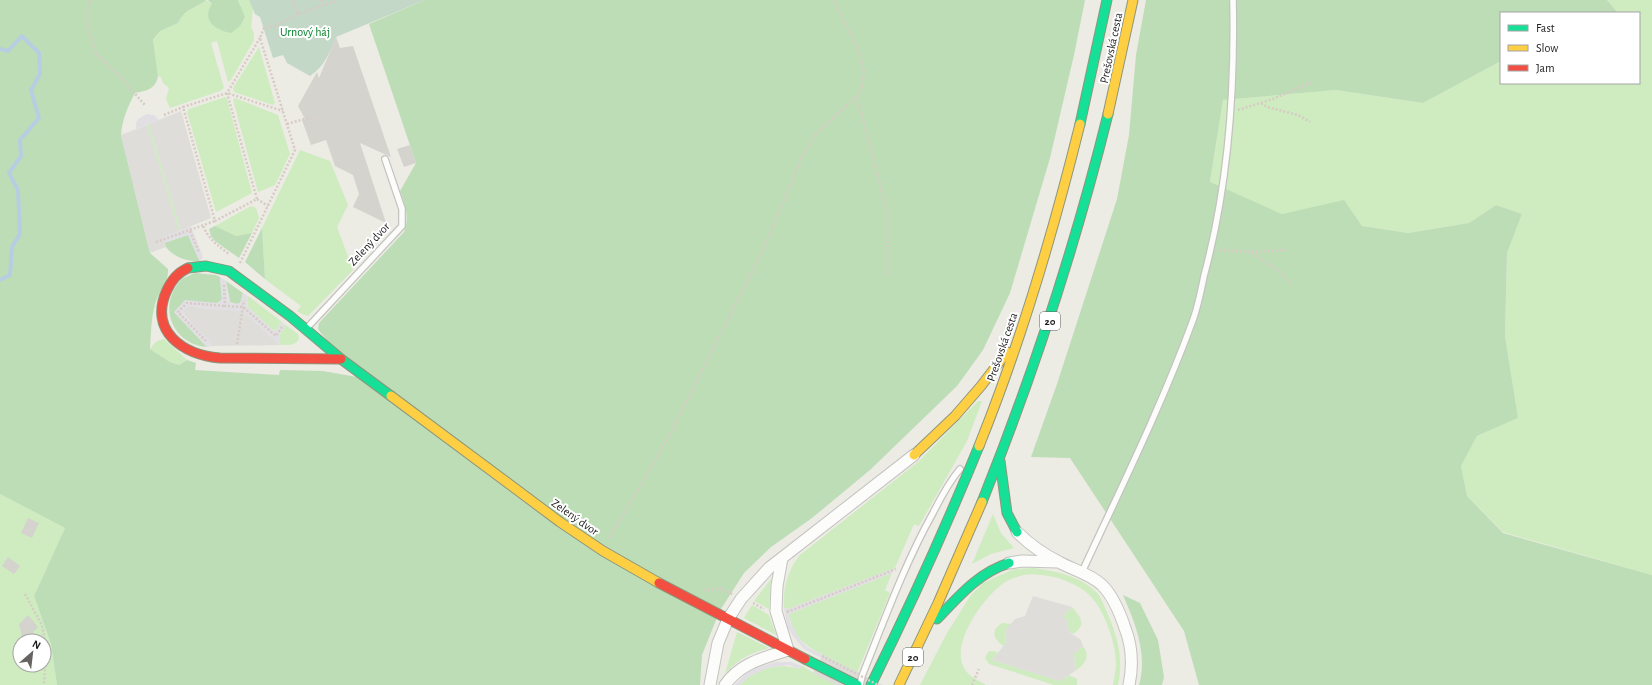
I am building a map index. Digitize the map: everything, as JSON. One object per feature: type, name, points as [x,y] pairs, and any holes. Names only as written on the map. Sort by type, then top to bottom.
[{"type":"main road","name":"Prešovská cesta","points":[[871,685],[915,597],[978,449],[1018,337],[1060,204],[1074,151],[1107,0]]},
{"type":"main road","name":"Prešovská cesta","points":[[899,685],[957,565],[1000,459],[1042,344],[1065,276],[1105,130],[1133,0]]},
{"type":"main road","name":"Zelený dvor","points":[[212,356],[193,353],[176,342],[164,328],[162,320],[162,304],[170,284],[176,275],[182,270],[219,267],[230,271],[290,316],[341,359],[560,522],[603,551],[667,588],[788,650],[820,660],[858,685]]},
{"type":"main road","points":[[914,455],[955,416],[981,386],[1018,337]]},
{"type":"main road","points":[[212,356],[235,358],[341,359]]},
{"type":"main road","points":[[1000,459],[1007,513],[1017,532]]},
{"type":"main road","points":[[927,629],[979,576],[999,565],[1009,562]]},
{"type":"street","points":[[710,685],[718,643],[728,619],[741,598],[768,568],[914,455]]},
{"type":"street","points":[[1017,532],[1034,547],[1060,563],[1082,572],[1102,585],[1108,593],[1121,617],[1130,648],[1132,670],[1129,685]]},
{"type":"street","points":[[725,685],[746,665],[788,650],[777,586],[782,558]]},
{"type":"street","points":[[1009,562],[1037,561],[1060,563]]},
{"type":"lane","points":[[1082,572],[1152,418],[1193,319],[1211,249],[1221,191],[1230,113],[1233,0]]},
{"type":"lane","name":"Zelený dvor","points":[[306,329],[399,231],[402,226],[402,209],[385,160]]},
{"type":"lane","points":[[858,685],[894,593],[923,531],[951,479],[978,449]]},
{"type":"path","points":[[90,0],[86,19],[96,54],[120,76],[145,105]]},
{"type":"path","points":[[293,0],[298,14]]},
{"type":"path","points":[[322,0],[322,7]]},
{"type":"path","points":[[268,206],[257,199],[228,93],[260,38],[264,28],[275,26],[298,14],[322,7],[338,0]]},
{"type":"path","points":[[603,551],[606,542],[644,481],[670,434],[762,252],[803,155],[817,133],[856,97],[862,87],[864,72],[859,52],[834,0]]},
{"type":"path","points":[[204,226],[208,237],[240,263],[295,150],[260,38]]},
{"type":"path","points":[[1230,113],[1273,99],[1312,82]]},
{"type":"path","points":[[164,115],[183,107],[228,93],[283,111]]},
{"type":"path","points":[[856,97],[888,213],[888,276]]},
{"type":"path","points":[[1261,103],[1267,107],[1298,115],[1310,122]]},
{"type":"path","points":[[183,107],[215,221]]},
{"type":"path","points":[[287,124],[311,117]]},
{"type":"path","points":[[156,242],[204,226],[257,199]]},
{"type":"path","points":[[190,231],[205,267]]},
{"type":"path","points":[[1211,249],[1252,252],[1288,250]]},
{"type":"path","points":[[1252,252],[1280,272],[1290,284]]},
{"type":"path","points":[[219,267],[223,279],[225,306]]},
{"type":"path","points":[[235,358],[248,284]]},
{"type":"path","points":[[212,356],[211,346],[178,312],[187,303],[243,307],[276,336],[290,316]]},
{"type":"path","points":[[702,590],[713,590],[719,588],[769,612],[782,611],[897,569]]},
{"type":"path","points":[[25,594],[42,625],[46,647],[44,685]]},
{"type":"path","points":[[782,611],[787,616]]},
{"type":"path","points":[[816,653],[820,660],[878,685]]},
{"type":"path","points":[[972,685],[979,669]]},
{"type":"green space","points":[[0,0],[206,0],[187,11],[178,23],[160,31],[153,40],[158,76],[157,80],[150,89],[135,93],[126,113],[121,135],[150,253],[168,269],[167,279],[155,304],[151,326],[150,349],[170,362],[179,365],[187,360],[196,363],[195,370],[279,375],[280,370],[323,371],[357,377],[318,329],[319,323],[404,232],[407,216],[400,191],[416,163],[369,24],[425,0],[1085,0],[1050,158],[1010,293],[983,350],[957,386],[870,470],[812,518],[771,547],[744,573],[721,609],[702,655],[700,685],[57,685],[52,651],[52,633],[47,633],[34,596],[65,528],[0,494]]},
{"type":"green space","points":[[206,0],[212,4],[241,5],[238,0],[249,0],[253,9],[251,27],[254,34],[254,40],[231,80],[228,82],[217,41],[211,43],[224,88],[220,91],[170,108],[166,99],[169,88],[163,83],[161,77],[158,76],[153,41],[160,31],[178,23],[183,13],[200,5]]},
{"type":"green space","points":[[208,0],[238,0],[245,17],[240,26],[231,33],[215,27],[209,20],[208,15],[212,4]]},
{"type":"green space","name":"Urnový háj","points":[[249,0],[425,0],[336,37],[323,64],[310,76],[287,63],[283,55],[273,58],[260,17],[255,14]]},
{"type":"green space","points":[[1146,0],[1607,0],[1617,12],[1500,12],[1500,62],[1423,103],[1336,90],[1223,100],[1210,182],[1282,214],[1344,200],[1362,226],[1408,233],[1469,223],[1496,205],[1522,214],[1507,253],[1505,336],[1518,418],[1477,436],[1461,466],[1467,496],[1503,533],[1652,575],[1652,685],[1199,685],[1184,631],[1070,458],[1031,457],[1057,384],[1117,199],[1129,135],[1136,55]]},
{"type":"green space","points":[[1607,0],[1652,0],[1652,575],[1503,532],[1467,496],[1461,466],[1477,436],[1518,418],[1505,336],[1507,253],[1522,214],[1496,205],[1469,223],[1408,233],[1362,226],[1344,201],[1282,214],[1210,183],[1223,100],[1336,90],[1423,103],[1500,62],[1500,84],[1640,84],[1640,12],[1617,12]]},
{"type":"green space","points":[[259,47],[275,103],[273,105],[234,92],[233,88]]},
{"type":"green space","points":[[225,97],[227,99],[252,193],[216,212],[187,112],[189,109]]},
{"type":"green space","points":[[235,98],[278,115],[290,154],[275,185],[258,192],[233,100]]},
{"type":"green space","points":[[149,124],[181,230],[179,231],[147,125]]},
{"type":"green space","points":[[300,150],[330,161],[348,205],[337,227],[353,270],[308,316],[297,311],[301,306],[265,279],[262,228]]},
{"type":"green space","points":[[251,206],[256,208],[259,218],[252,233],[236,236],[215,226]]},
{"type":"green space","points":[[215,226],[236,236],[252,233],[239,258],[215,241],[211,236],[209,229]]},
{"type":"green space","points":[[262,228],[265,279],[245,262]]},
{"type":"green space","points":[[188,235],[200,262],[190,261],[175,255],[170,252],[164,243]]},
{"type":"green space","points":[[195,273],[216,275],[220,277],[222,300],[217,303],[174,312],[207,347],[195,344],[185,339],[177,331],[169,312],[170,301],[174,290],[182,279]]},
{"type":"green space","points":[[226,281],[243,293],[241,302],[238,305],[230,302]]},
{"type":"green space","points":[[248,296],[282,322],[276,331],[248,307]]},
{"type":"green space","points":[[286,325],[298,334],[299,338],[294,344],[280,345],[280,334]]},
{"type":"green space","points":[[164,339],[187,360],[179,365],[170,362],[150,349],[156,342]]},
{"type":"green space","points":[[978,401],[982,401],[967,441],[919,526],[914,524],[895,568],[788,609],[784,608],[784,594],[787,580],[792,567],[800,555],[918,462]]},
{"type":"green space","points":[[0,494],[65,528],[34,596],[47,633],[12,633],[12,673],[52,673],[52,651],[57,685],[0,685]]},
{"type":"green space","points":[[993,514],[1001,533],[1014,548],[991,554],[972,564]]},
{"type":"green space","points":[[1033,568],[1068,575],[1092,588],[1098,594],[1110,619],[1120,656],[1120,675],[1118,685],[1113,685],[1116,659],[1113,641],[1098,605],[1089,595],[1075,585],[1054,577],[1031,574],[1011,579],[996,590],[978,610],[964,636],[961,649],[961,661],[968,673],[986,685],[920,685],[947,633],[971,595],[983,583],[1014,569]]},
{"type":"green space","points":[[892,573],[885,590],[890,593],[852,685],[740,685],[753,674],[768,668],[784,666],[800,669],[802,666],[823,678],[833,660],[810,648],[799,638],[791,624],[789,614]]},
{"type":"green space","points":[[771,579],[769,609],[754,601]]},
{"type":"green space","points":[[1123,595],[1140,603],[1158,640],[1164,677],[1162,685],[1139,685],[1142,662],[1141,650],[1136,628]]},
{"type":"green space","points":[[752,605],[769,615],[776,635],[744,618]]},
{"type":"green space","points":[[1072,607],[1078,614],[1081,621],[1080,627],[1073,634],[1069,632],[1067,619],[1062,617]]},
{"type":"green space","points":[[1003,623],[1011,624],[1005,630],[1006,643],[1004,646],[997,641],[994,634],[996,628]]},
{"type":"green space","points":[[737,632],[769,648],[745,657],[725,674]]},
{"type":"green space","points":[[1083,646],[1087,653],[1087,657],[1082,666],[1075,671],[1074,654]]},
{"type":"green space","points":[[990,651],[998,652],[992,660],[1060,681],[1069,675],[1077,679],[1077,685],[1054,685],[989,664],[985,658]]},
{"type":"shaded area","points":[[181,111],[211,218],[181,230],[149,124]]},
{"type":"shaded area","points":[[147,114],[154,115],[159,120],[136,129],[138,119]]},
{"type":"shaded area","points":[[147,125],[179,231],[163,237],[166,247],[150,253],[121,135]]},
{"type":"shaded area","points":[[191,226],[203,257],[200,262],[188,235],[164,243],[163,237]]},
{"type":"shaded area","points":[[220,277],[226,281],[228,297],[232,304],[240,303],[243,293],[248,296],[248,307],[273,330],[276,331],[282,322],[286,325],[280,334],[280,345],[243,311],[188,307],[182,313],[210,341],[211,346],[207,347],[174,312],[185,300],[220,302],[222,298]]},
{"type":"shaded area","points":[[188,307],[243,311],[280,345],[211,346],[211,344],[182,312]]},
{"type":"shaded area","points":[[895,568],[892,573],[789,614],[790,622],[800,640],[807,647],[823,655],[821,658],[804,649],[788,628],[784,608],[788,609]]},
{"type":"shaded area","points":[[1033,596],[1072,607],[1062,617],[1067,619],[1069,632],[1081,640],[1083,646],[1074,654],[1075,671],[1060,681],[992,660],[1006,643],[1005,630],[1015,619],[1025,616]]},
{"type":"shaded area","points":[[775,662],[791,662],[802,666],[800,669],[789,665],[767,668],[750,676],[740,685],[734,685],[749,671]]},
{"type":"pier","points":[[823,655],[883,685],[836,685],[813,673]]},
{"type":"building","points":[[336,37],[340,48],[353,46],[391,157],[360,143],[386,223],[353,207],[359,194],[353,175],[335,166],[326,140],[311,145],[302,120],[305,119],[298,106],[317,72],[319,78]]},
{"type":"building","points":[[410,145],[416,163],[404,167],[397,149]]},
{"type":"building","points":[[28,518],[39,523],[32,538],[21,533]]},
{"type":"building","points":[[8,557],[20,566],[14,574],[2,566]]},
{"type":"building","points":[[28,615],[38,627],[33,633],[21,633],[19,624]]},
{"type":"waterway","points":[[0,49],[8,51],[22,36],[39,53],[40,74],[31,90],[39,118],[20,140],[21,156],[9,173],[18,190],[20,234],[12,247],[10,275],[0,280]]},
{"type":"traffic: fast","points":[[1080,124],[1107,0]]},
{"type":"traffic: fast","points":[[982,502],[1019,406],[1052,310],[1082,213],[1108,114]]},
{"type":"traffic: fast","points":[[188,268],[206,266],[229,271],[290,316],[341,359],[391,396]]},
{"type":"traffic: fast","points":[[871,685],[900,626],[954,506],[979,446]]},
{"type":"traffic: fast","points":[[1000,461],[1007,513],[1017,532]]},
{"type":"traffic: fast","points":[[937,619],[978,579],[998,567],[1009,563]]},
{"type":"traffic: fast","points":[[805,659],[857,685]]},
{"type":"traffic: slow","points":[[1108,114],[1133,0]]},
{"type":"traffic: slow","points":[[979,446],[1009,367],[1035,287],[1059,206],[1080,124]]},
{"type":"traffic: slow","points":[[914,455],[955,416],[981,386],[1007,352]]},
{"type":"traffic: slow","points":[[391,396],[560,522],[603,551],[659,583]]},
{"type":"traffic: slow","points":[[899,685],[938,603],[982,502]]},
{"type":"traffic: jam","points":[[188,268],[181,272],[173,280],[167,290],[162,305],[162,318],[166,329],[172,338],[182,346],[193,352],[220,358],[341,359]]},
{"type":"traffic: jam","points":[[659,583],[805,659]]}]
